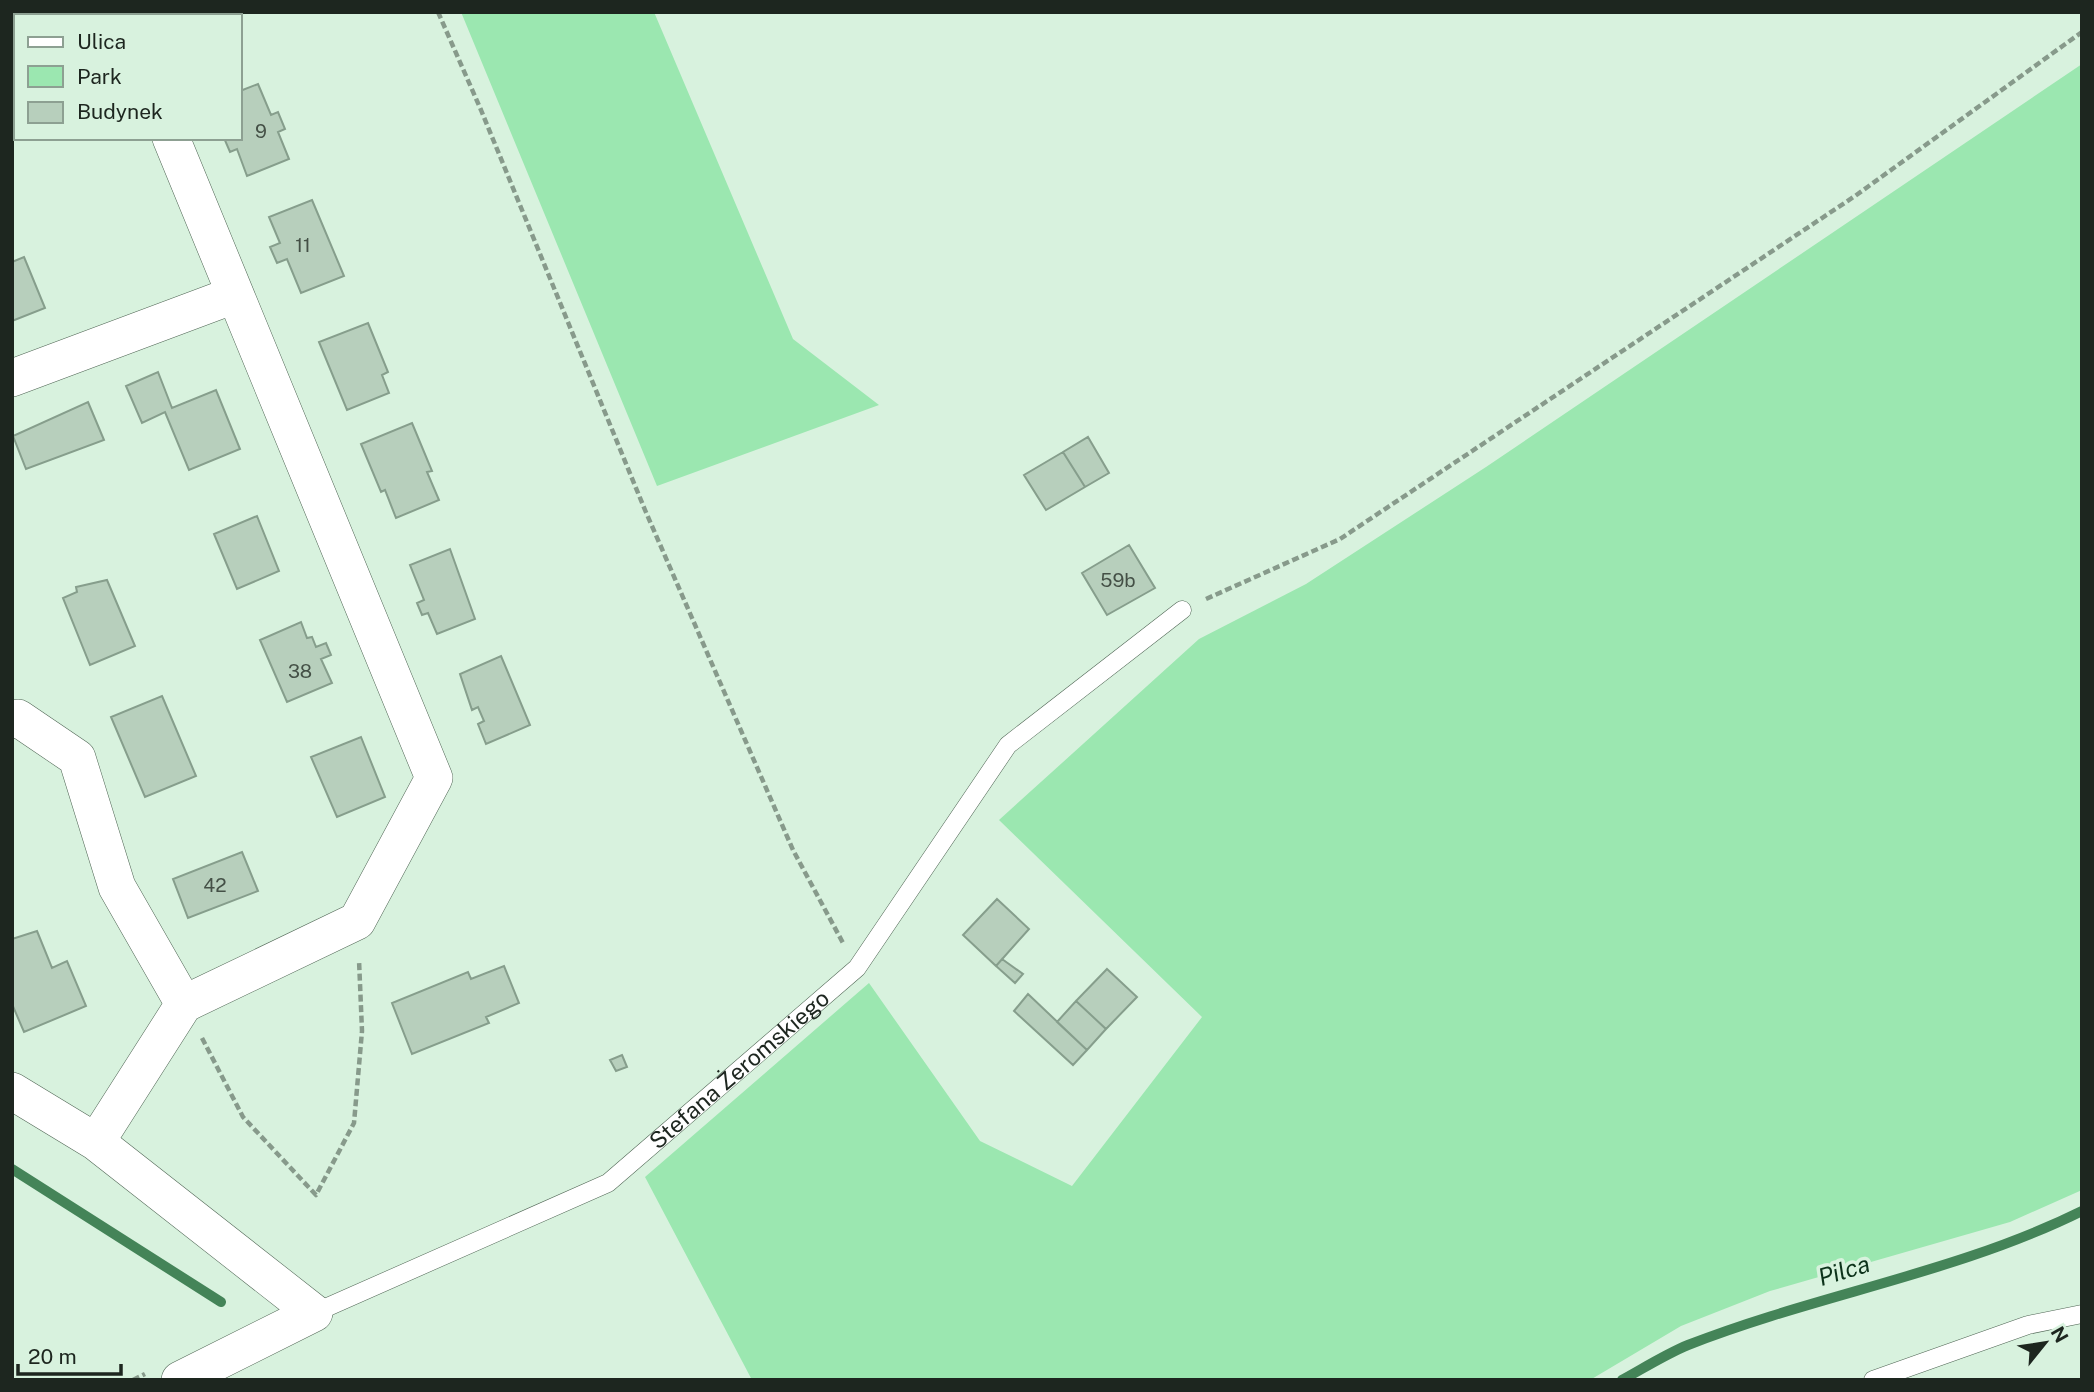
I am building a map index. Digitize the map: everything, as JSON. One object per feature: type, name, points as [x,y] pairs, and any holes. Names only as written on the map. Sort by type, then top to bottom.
[{"type":"street","points":[[96,1142],[184,1003],[357,920],[434,778],[172,140]]},
{"type":"street","points":[[12,378],[234,296]]},
{"type":"street","points":[[12,720],[18,718],[77,758],[117,887],[184,1003]]},
{"type":"street","points":[[12,1091],[96,1142],[314,1314]]},
{"type":"street","name":"Stefana Żeromskiego","points":[[180,1380],[314,1314]]},
{"type":"lane","name":"Stefana Żeromskiego","points":[[314,1314],[608,1183],[857,968],[1008,745],[1182,610]]},
{"type":"lane","points":[[1872,1380],[2028,1325],[2082,1314]]},
{"type":"path","points":[[438,12],[645,510],[788,837],[857,968]]},
{"type":"path","points":[[1182,610],[1340,539],[1855,196],[2082,32]]},
{"type":"path","points":[[184,1003],[243,1117],[316,1195],[354,1122],[362,1031],[357,920]]},
{"type":"green space","points":[[461,12],[654,12],[793,339],[879,405],[657,486]]},
{"type":"green space","points":[[2082,64],[2082,1190],[2010,1222],[1770,1291],[1681,1326],[1590,1380],[752,1380],[645,1177],[869,983],[980,1141],[1072,1186],[1202,1017],[999,820],[1199,639],[1306,584],[1486,467]]},
{"type":"building","points":[[12,12],[33,12],[34,14],[14,14],[12,69]]},
{"type":"building","points":[[176,12],[224,14],[177,14]]},
{"type":"building","points":[[258,84],[271,115],[278,112],[285,129],[278,132],[289,159],[247,176],[237,149],[230,152],[225,140],[242,140],[242,90]]},
{"type":"building","points":[[312,200],[344,276],[301,293],[287,259],[277,263],[270,247],[280,243],[269,217]]},
{"type":"building","points":[[24,257],[45,308],[12,321],[12,262]]},
{"type":"building","points":[[368,323],[388,372],[382,375],[389,393],[347,410],[319,342]]},
{"type":"building","points":[[158,372],[172,408],[216,390],[240,449],[189,470],[165,412],[142,423],[126,386]]},
{"type":"building","points":[[88,402],[104,440],[26,469],[13,436]]},
{"type":"building","points":[[412,423],[432,471],[427,472],[439,500],[396,518],[385,490],[381,492],[361,444]]},
{"type":"building","points":[[1088,437],[1109,473],[1085,487],[1063,452]]},
{"type":"building","points":[[1063,452],[1085,487],[1046,510],[1024,475]]},
{"type":"building","points":[[257,516],[279,571],[237,589],[214,534]]},
{"type":"building","points":[[1129,545],[1155,588],[1107,615],[1082,573]]},
{"type":"building","points":[[450,549],[475,619],[437,634],[428,613],[422,615],[417,603],[424,600],[410,565]]},
{"type":"building","points":[[107,580],[135,646],[90,665],[63,598],[77,592],[76,587]]},
{"type":"building","points":[[301,622],[307,638],[312,637],[316,647],[326,643],[331,655],[321,659],[332,683],[287,702],[260,640]]},
{"type":"building","points":[[501,656],[530,725],[486,744],[478,724],[484,721],[478,707],[472,710],[460,674]]},
{"type":"building","points":[[162,696],[196,776],[145,797],[111,717]]},
{"type":"building","points":[[361,737],[385,797],[337,817],[311,757]]},
{"type":"building","points":[[242,852],[258,891],[188,918],[173,879]]},
{"type":"building","points":[[997,899],[1029,929],[996,966],[963,935]]},
{"type":"building","points":[[37,931],[52,968],[67,961],[86,1006],[24,1032],[12,1004],[12,939]]},
{"type":"building","points":[[1002,959],[1023,974],[1015,983],[996,966]]},
{"type":"building","points":[[504,966],[519,1003],[486,1017],[489,1023],[412,1054],[392,1003],[468,972],[471,979]]},
{"type":"building","points":[[1107,969],[1137,997],[1106,1029],[1076,1001]]},
{"type":"building","points":[[1028,994],[1087,1050],[1073,1065],[1014,1011]]},
{"type":"building","points":[[1076,1001],[1106,1029],[1087,1050],[1057,1022]]},
{"type":"building","points":[[622,1055],[627,1067],[616,1071],[610,1060]]},
{"type":"waterway","points":[[12,1169],[221,1302]]},
{"type":"waterway","name":"Pilca","points":[[1622,1380],[1688,1345],[1787,1311],[1986,1251],[2082,1211]]}]
